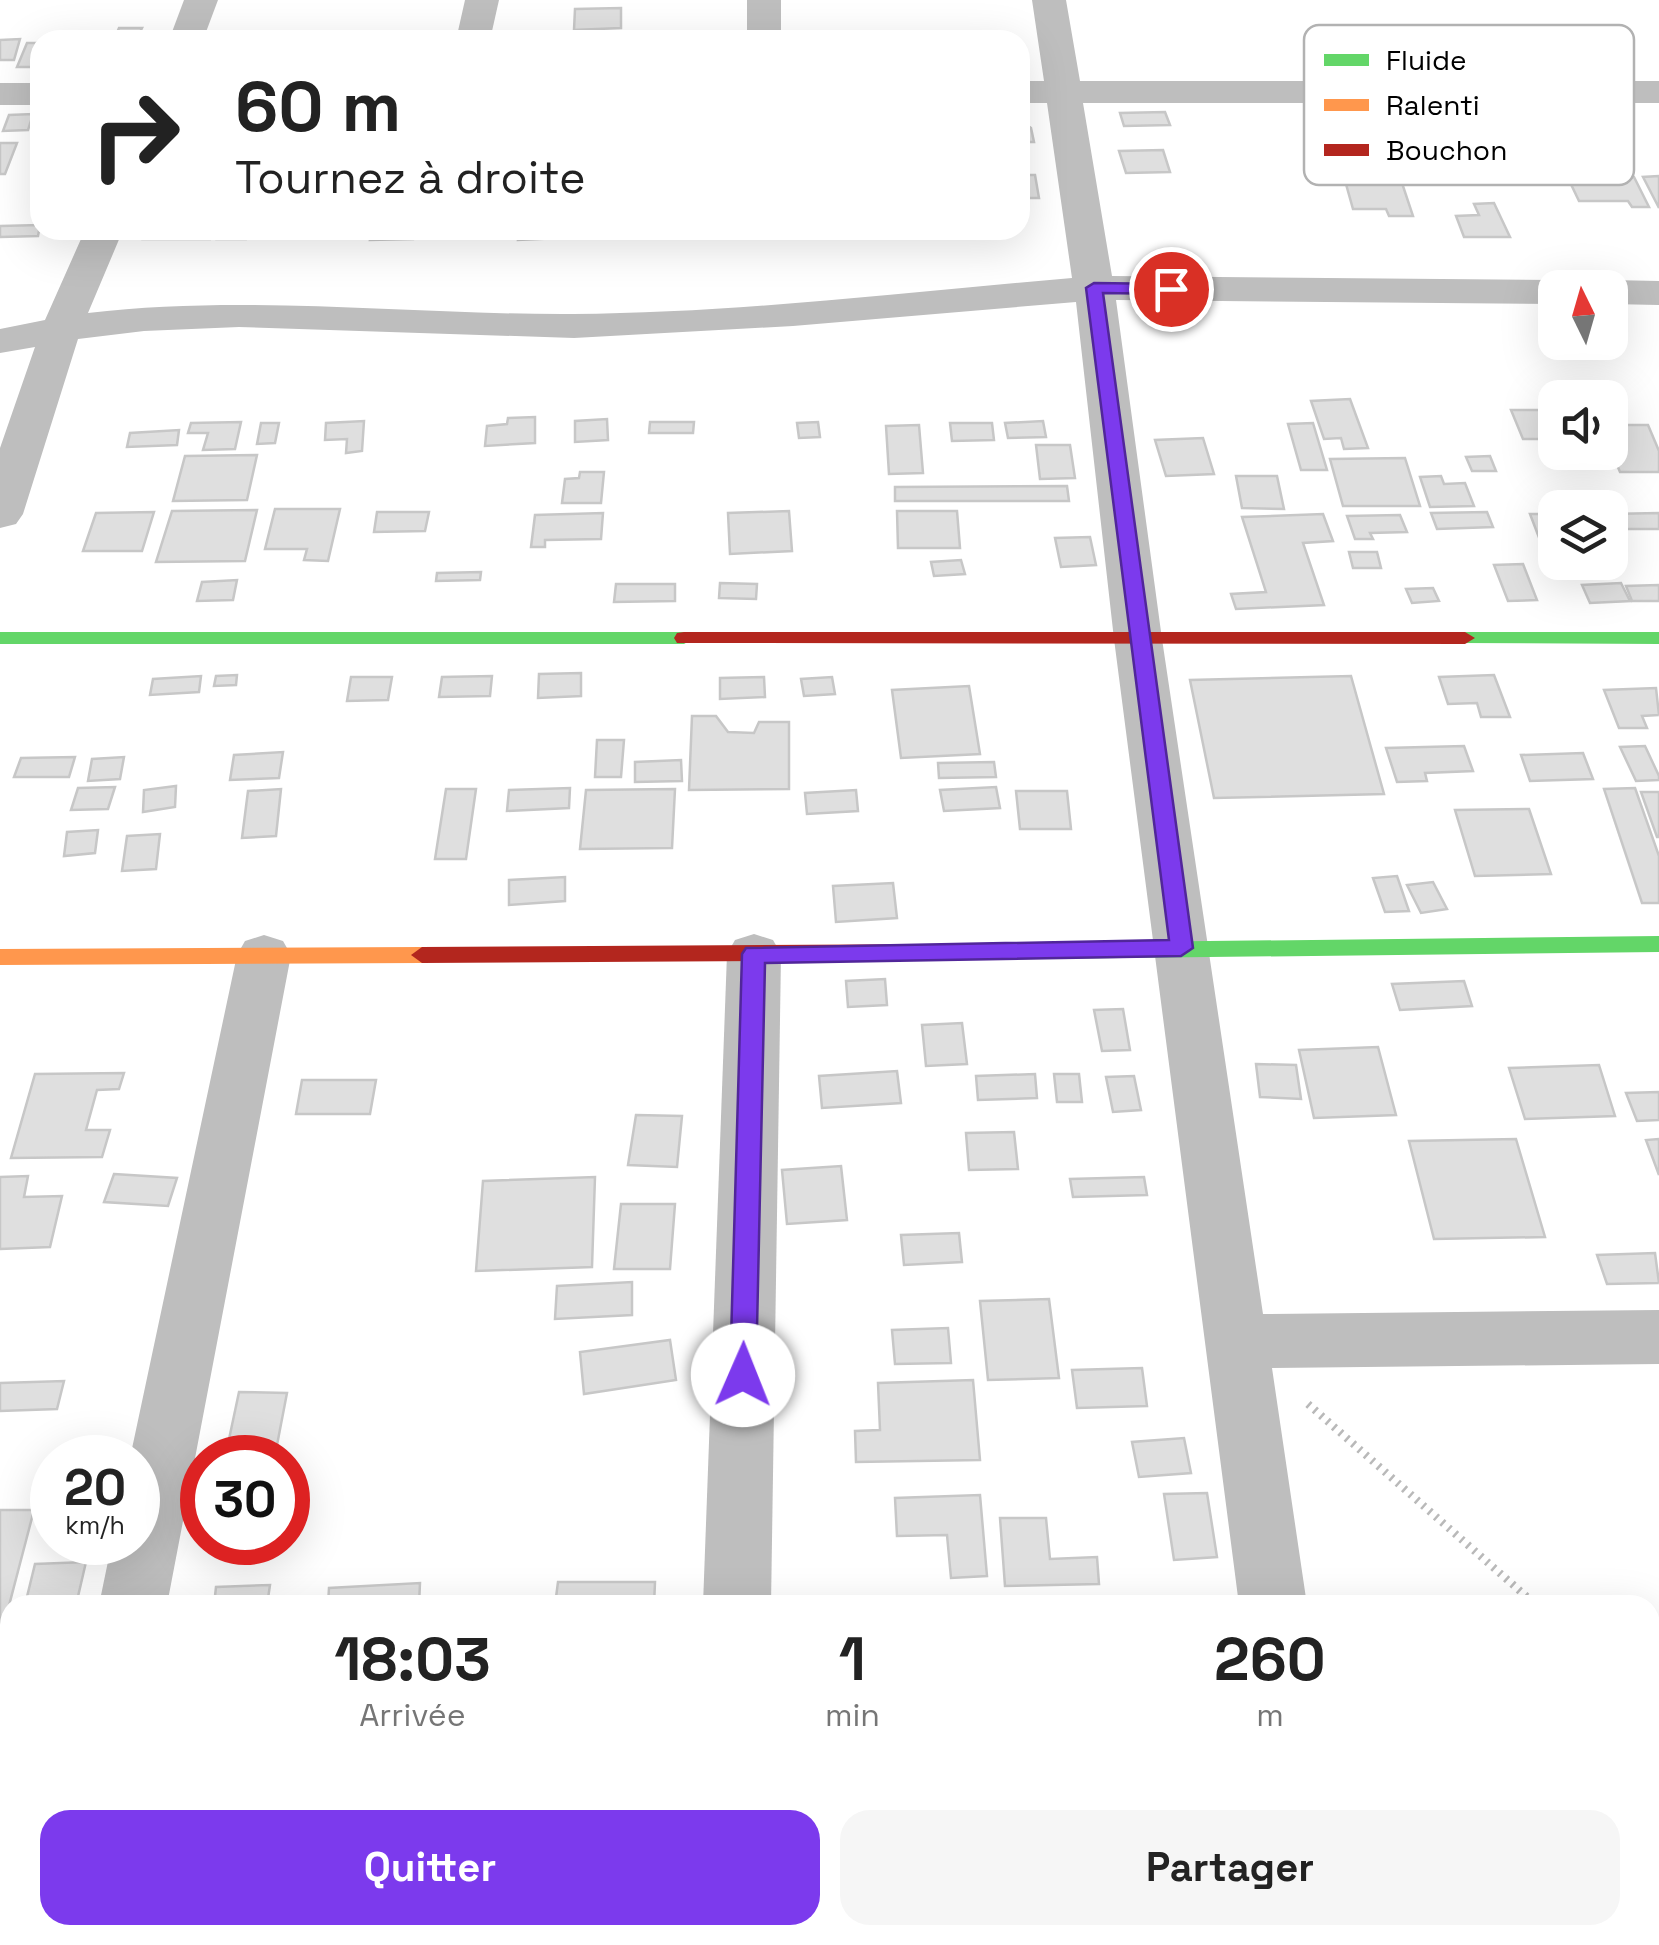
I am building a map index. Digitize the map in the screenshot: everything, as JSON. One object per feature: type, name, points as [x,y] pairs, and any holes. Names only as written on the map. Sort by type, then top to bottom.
[{"type":"street","points":[[190,30],[201,0]]},
{"type":"street","points":[[475,30],[482,0]]},
{"type":"street","points":[[764,0],[764,30]]},
{"type":"street","points":[[1049,0],[1041,92],[1094,288],[1138,639],[1272,1595]]},
{"type":"street","points":[[1041,92],[1304,92]]},
{"type":"street","points":[[0,94],[30,94]]},
{"type":"street","points":[[0,514],[61,329],[100,240]]},
{"type":"street","points":[[0,341],[144,319],[239,315],[574,326],[794,314],[1094,288],[1538,292]]},
{"type":"street","points":[[1628,292],[1659,292]]},
{"type":"street","points":[[0,638],[1659,638]]},
{"type":"street","points":[[0,957],[1659,944]]},
{"type":"street","points":[[737,1595],[754,954]]},
{"type":"street","points":[[136,1595],[264,955]]},
{"type":"street","points":[[1236,1341],[1659,1337]]},
{"type":"path","points":[[1236,1341],[1525,1595]]},
{"type":"building","points":[[621,8],[621,28],[574,30],[575,9]]},
{"type":"building","points":[[20,39],[14,60],[0,60],[0,40]]},
{"type":"building","points":[[27,43],[30,43],[30,67],[17,67]]},
{"type":"building","points":[[1165,112],[1170,125],[1124,126],[1120,113]]},
{"type":"building","points":[[30,114],[28,130],[3,131],[9,115]]},
{"type":"building","points":[[0,143],[17,143],[5,174],[0,174]]},
{"type":"building","points":[[1163,150],[1170,172],[1126,173],[1119,151]]},
{"type":"building","points":[[1030,175],[1035,175],[1039,198],[1030,198]]},
{"type":"building","points":[[1659,176],[1659,208],[1643,177]]},
{"type":"building","points":[[1634,177],[1649,207],[1632,207],[1628,201],[1579,201],[1571,185],[1634,185]]},
{"type":"building","points":[[1346,185],[1403,185],[1413,216],[1389,216],[1386,209],[1353,209]]},
{"type":"building","points":[[1494,203],[1510,237],[1464,237],[1456,216],[1479,215],[1474,204]]},
{"type":"building","points":[[30,225],[30,236],[0,237],[0,226]]},
{"type":"building","points":[[1350,399],[1368,448],[1344,449],[1341,438],[1324,439],[1311,401]]},
{"type":"building","points":[[1511,410],[1538,410],[1538,439],[1523,439]]},
{"type":"building","points":[[535,417],[535,443],[485,446],[487,426],[507,424],[508,418]]},
{"type":"building","points":[[607,419],[608,440],[575,442],[575,421]]},
{"type":"building","points":[[364,421],[362,451],[346,453],[347,439],[325,440],[326,423]]},
{"type":"building","points":[[1043,421],[1046,437],[1008,438],[1005,423]]},
{"type":"building","points":[[241,422],[235,449],[203,450],[208,433],[188,433],[191,423]]},
{"type":"building","points":[[650,422],[694,422],[693,433],[649,433]]},
{"type":"building","points":[[818,422],[820,437],[799,438],[797,423]]},
{"type":"building","points":[[261,423],[279,423],[275,443],[257,444]]},
{"type":"building","points":[[950,423],[992,423],[994,440],[952,441]]},
{"type":"building","points":[[1313,423],[1327,470],[1301,470],[1288,424]]},
{"type":"building","points":[[919,425],[923,473],[889,474],[886,426]]},
{"type":"building","points":[[1628,425],[1648,425],[1659,451],[1659,472],[1620,472],[1628,470]]},
{"type":"building","points":[[179,430],[177,445],[127,447],[130,433]]},
{"type":"building","points":[[1203,438],[1214,474],[1166,476],[1155,440]]},
{"type":"building","points":[[1036,445],[1070,445],[1075,478],[1040,479]]},
{"type":"building","points":[[257,455],[247,500],[173,501],[185,456]]},
{"type":"building","points":[[1490,456],[1496,471],[1472,471],[1466,457]]},
{"type":"building","points":[[1405,458],[1420,506],[1343,506],[1330,459]]},
{"type":"building","points":[[580,472],[604,472],[601,503],[562,503],[565,479],[579,478]]},
{"type":"building","points":[[1236,476],[1277,476],[1284,509],[1242,508]]},
{"type":"building","points":[[1441,476],[1444,484],[1465,483],[1474,506],[1430,507],[1420,477]]},
{"type":"building","points":[[1067,486],[1069,501],[895,501],[895,487]]},
{"type":"building","points":[[275,509],[340,509],[328,561],[304,560],[307,549],[265,549]]},
{"type":"building","points":[[257,510],[245,561],[156,562],[172,511]]},
{"type":"building","points":[[789,511],[792,551],[730,554],[728,513]]},
{"type":"building","points":[[897,511],[957,511],[960,548],[898,548]]},
{"type":"building","points":[[154,512],[142,551],[83,551],[96,513]]},
{"type":"building","points":[[377,512],[429,512],[425,531],[374,532]]},
{"type":"building","points":[[1487,512],[1493,527],[1437,529],[1431,513]]},
{"type":"building","points":[[603,513],[601,539],[545,540],[545,547],[531,547],[535,515]]},
{"type":"building","points":[[1659,513],[1659,529],[1628,529],[1628,514]]},
{"type":"building","points":[[1323,514],[1333,541],[1303,543],[1324,605],[1236,609],[1231,594],[1266,592],[1242,517]]},
{"type":"building","points":[[1530,514],[1538,514],[1538,535]]},
{"type":"building","points":[[1400,515],[1407,532],[1370,533],[1373,539],[1355,539],[1347,516]]},
{"type":"building","points":[[1090,537],[1096,565],[1061,567],[1055,538]]},
{"type":"building","points":[[1349,552],[1377,552],[1381,568],[1353,568]]},
{"type":"building","points":[[961,560],[965,574],[934,576],[931,562]]},
{"type":"building","points":[[1523,564],[1537,600],[1508,601],[1494,565]]},
{"type":"building","points":[[481,572],[480,580],[436,581],[437,573]]},
{"type":"building","points":[[237,580],[233,600],[197,601],[202,582]]},
{"type":"building","points":[[720,583],[757,584],[756,599],[719,598]]},
{"type":"building","points":[[1621,583],[1630,601],[1590,603],[1582,585]]},
{"type":"building","points":[[616,584],[675,584],[675,601],[614,602]]},
{"type":"building","points":[[1659,585],[1659,601],[1632,601],[1626,586]]},
{"type":"building","points":[[1433,588],[1439,601],[1412,603],[1406,589]]},
{"type":"building","points":[[581,673],[581,696],[538,698],[539,674]]},
{"type":"building","points":[[237,675],[236,685],[214,686],[216,676]]},
{"type":"building","points":[[1494,675],[1510,717],[1481,717],[1477,703],[1448,704],[1439,677]]},
{"type":"building","points":[[201,676],[199,692],[150,695],[153,679]]},
{"type":"building","points":[[492,676],[490,696],[439,697],[442,677]]},
{"type":"building","points":[[1351,676],[1384,794],[1214,798],[1190,680]]},
{"type":"building","points":[[351,677],[392,677],[388,700],[347,701]]},
{"type":"building","points":[[764,677],[765,697],[720,699],[720,678]]},
{"type":"building","points":[[832,677],[835,694],[804,696],[801,679]]},
{"type":"building","points":[[969,686],[980,754],[901,758],[892,690]]},
{"type":"building","points":[[1656,688],[1659,715],[1642,716],[1647,728],[1619,728],[1604,690]]},
{"type":"building","points":[[692,716],[716,716],[728,732],[754,733],[759,722],[789,722],[789,789],[689,790]]},
{"type":"building","points":[[597,740],[624,740],[621,777],[595,777]]},
{"type":"building","points":[[1464,746],[1473,771],[1425,773],[1427,781],[1397,782],[1386,748]]},
{"type":"building","points":[[1645,746],[1659,780],[1636,781],[1620,747]]},
{"type":"building","points":[[283,752],[279,778],[230,780],[234,755]]},
{"type":"building","points":[[1583,753],[1593,779],[1530,781],[1521,755]]},
{"type":"building","points":[[75,757],[69,777],[14,777],[21,758]]},
{"type":"building","points":[[124,757],[120,779],[88,781],[92,759]]},
{"type":"building","points":[[681,760],[682,781],[635,782],[635,762]]},
{"type":"building","points":[[994,762],[996,777],[939,778],[938,763]]},
{"type":"building","points":[[176,786],[175,807],[143,812],[144,790]]},
{"type":"building","points":[[115,787],[108,809],[71,810],[78,788]]},
{"type":"building","points":[[996,787],[1000,808],[944,811],[940,790]]},
{"type":"building","points":[[570,788],[569,808],[507,811],[509,790]]},
{"type":"building","points":[[1635,788],[1659,856],[1659,903],[1642,903],[1604,789]]},
{"type":"building","points":[[281,789],[276,836],[242,838],[248,791]]},
{"type":"building","points":[[446,789],[476,789],[466,859],[435,859]]},
{"type":"building","points":[[675,789],[672,848],[580,849],[586,790]]},
{"type":"building","points":[[856,790],[858,811],[807,814],[805,793]]},
{"type":"building","points":[[1016,791],[1067,791],[1071,829],[1020,829]]},
{"type":"building","points":[[1641,792],[1659,792],[1659,837],[1657,837]]},
{"type":"building","points":[[1529,809],[1551,874],[1475,876],[1455,810]]},
{"type":"building","points":[[98,830],[95,853],[64,856],[67,832]]},
{"type":"building","points":[[160,834],[156,869],[122,871],[127,836]]},
{"type":"building","points":[[1397,876],[1409,911],[1385,912],[1373,878]]},
{"type":"building","points":[[565,877],[565,901],[509,905],[509,880]]},
{"type":"building","points":[[1433,882],[1447,909],[1421,913],[1407,885]]},
{"type":"building","points":[[893,883],[897,918],[836,922],[833,886]]},
{"type":"building","points":[[885,979],[887,1005],[848,1007],[846,981]]},
{"type":"building","points":[[1464,981],[1472,1006],[1400,1010],[1392,984]]},
{"type":"building","points":[[1123,1009],[1130,1050],[1102,1051],[1094,1010]]},
{"type":"building","points":[[962,1023],[967,1064],[926,1066],[922,1025]]},
{"type":"building","points":[[1378,1047],[1396,1115],[1314,1118],[1299,1050]]},
{"type":"building","points":[[1256,1064],[1296,1065],[1301,1099],[1260,1097]]},
{"type":"building","points":[[1599,1065],[1615,1116],[1525,1119],[1509,1068]]},
{"type":"building","points":[[897,1071],[901,1103],[822,1108],[819,1076]]},
{"type":"building","points":[[124,1073],[119,1089],[97,1090],[86,1130],[110,1130],[102,1157],[11,1158],[35,1074]]},
{"type":"building","points":[[1035,1074],[1037,1098],[978,1100],[976,1076]]},
{"type":"building","points":[[1054,1074],[1079,1074],[1082,1102],[1057,1102]]},
{"type":"building","points":[[1134,1076],[1141,1110],[1113,1112],[1106,1077]]},
{"type":"building","points":[[302,1080],[376,1080],[370,1114],[296,1114]]},
{"type":"building","points":[[1659,1092],[1659,1120],[1637,1121],[1626,1093]]},
{"type":"building","points":[[636,1115],[682,1116],[677,1167],[628,1165]]},
{"type":"building","points":[[1014,1132],[1018,1169],[969,1170],[966,1133]]},
{"type":"building","points":[[1516,1139],[1545,1237],[1434,1239],[1409,1141]]},
{"type":"building","points":[[1659,1139],[1659,1175],[1646,1140]]},
{"type":"building","points":[[841,1166],[847,1220],[787,1224],[782,1170]]},
{"type":"building","points":[[114,1174],[177,1178],[168,1206],[104,1202]]},
{"type":"building","points":[[28,1176],[24,1197],[62,1196],[50,1247],[0,1249],[0,1177]]},
{"type":"building","points":[[595,1177],[592,1267],[476,1271],[483,1181]]},
{"type":"building","points":[[1144,1177],[1147,1195],[1073,1197],[1070,1179]]},
{"type":"building","points":[[621,1204],[675,1204],[670,1269],[614,1269]]},
{"type":"building","points":[[959,1233],[962,1262],[904,1265],[901,1235]]},
{"type":"building","points":[[1655,1253],[1659,1283],[1607,1284],[1597,1255]]},
{"type":"building","points":[[632,1282],[632,1315],[555,1319],[557,1286]]},
{"type":"building","points":[[1049,1299],[1059,1378],[988,1380],[980,1301]]},
{"type":"building","points":[[948,1328],[951,1363],[895,1364],[892,1330]]},
{"type":"building","points":[[670,1340],[676,1380],[584,1394],[580,1352]]},
{"type":"building","points":[[1142,1368],[1147,1406],[1077,1408],[1072,1370]]},
{"type":"building","points":[[973,1380],[980,1460],[856,1462],[855,1431],[880,1430],[878,1383]]},
{"type":"building","points":[[64,1381],[57,1409],[0,1411],[0,1383]]},
{"type":"building","points":[[239,1392],[287,1393],[279,1435],[230,1435]]},
{"type":"building","points":[[1184,1438],[1191,1473],[1139,1477],[1132,1442]]},
{"type":"building","points":[[1207,1493],[1217,1557],[1174,1560],[1164,1494]]},
{"type":"building","points":[[980,1495],[987,1576],[951,1578],[947,1535],[897,1536],[895,1498]]},
{"type":"building","points":[[0,1510],[30,1510],[30,1525],[12,1595],[0,1595]]},
{"type":"building","points":[[1000,1518],[1046,1518],[1050,1559],[1097,1557],[1099,1584],[1005,1586]]},
{"type":"building","points":[[35,1565],[85,1565],[78,1595],[27,1595]]},
{"type":"building","points":[[558,1582],[655,1582],[654,1595],[556,1595]]},
{"type":"building","points":[[420,1583],[419,1595],[329,1595],[329,1588]]},
{"type":"building","points":[[270,1585],[268,1595],[215,1595],[216,1587]]},
{"type":"traffic: fast","points":[[0,638],[684,638]]},
{"type":"traffic: fast","points":[[1465,638],[1659,638]]},
{"type":"traffic: fast","points":[[949,952],[1659,944]]},
{"type":"traffic: slow","points":[[0,957],[422,955]]},
{"type":"traffic: jam","points":[[684,638],[1465,638]]},
{"type":"traffic: jam","points":[[422,955],[949,952]]},
{"type":"route","points":[[743,1375],[754,954],[1181,948],[1094,288],[1171,289]]}]
